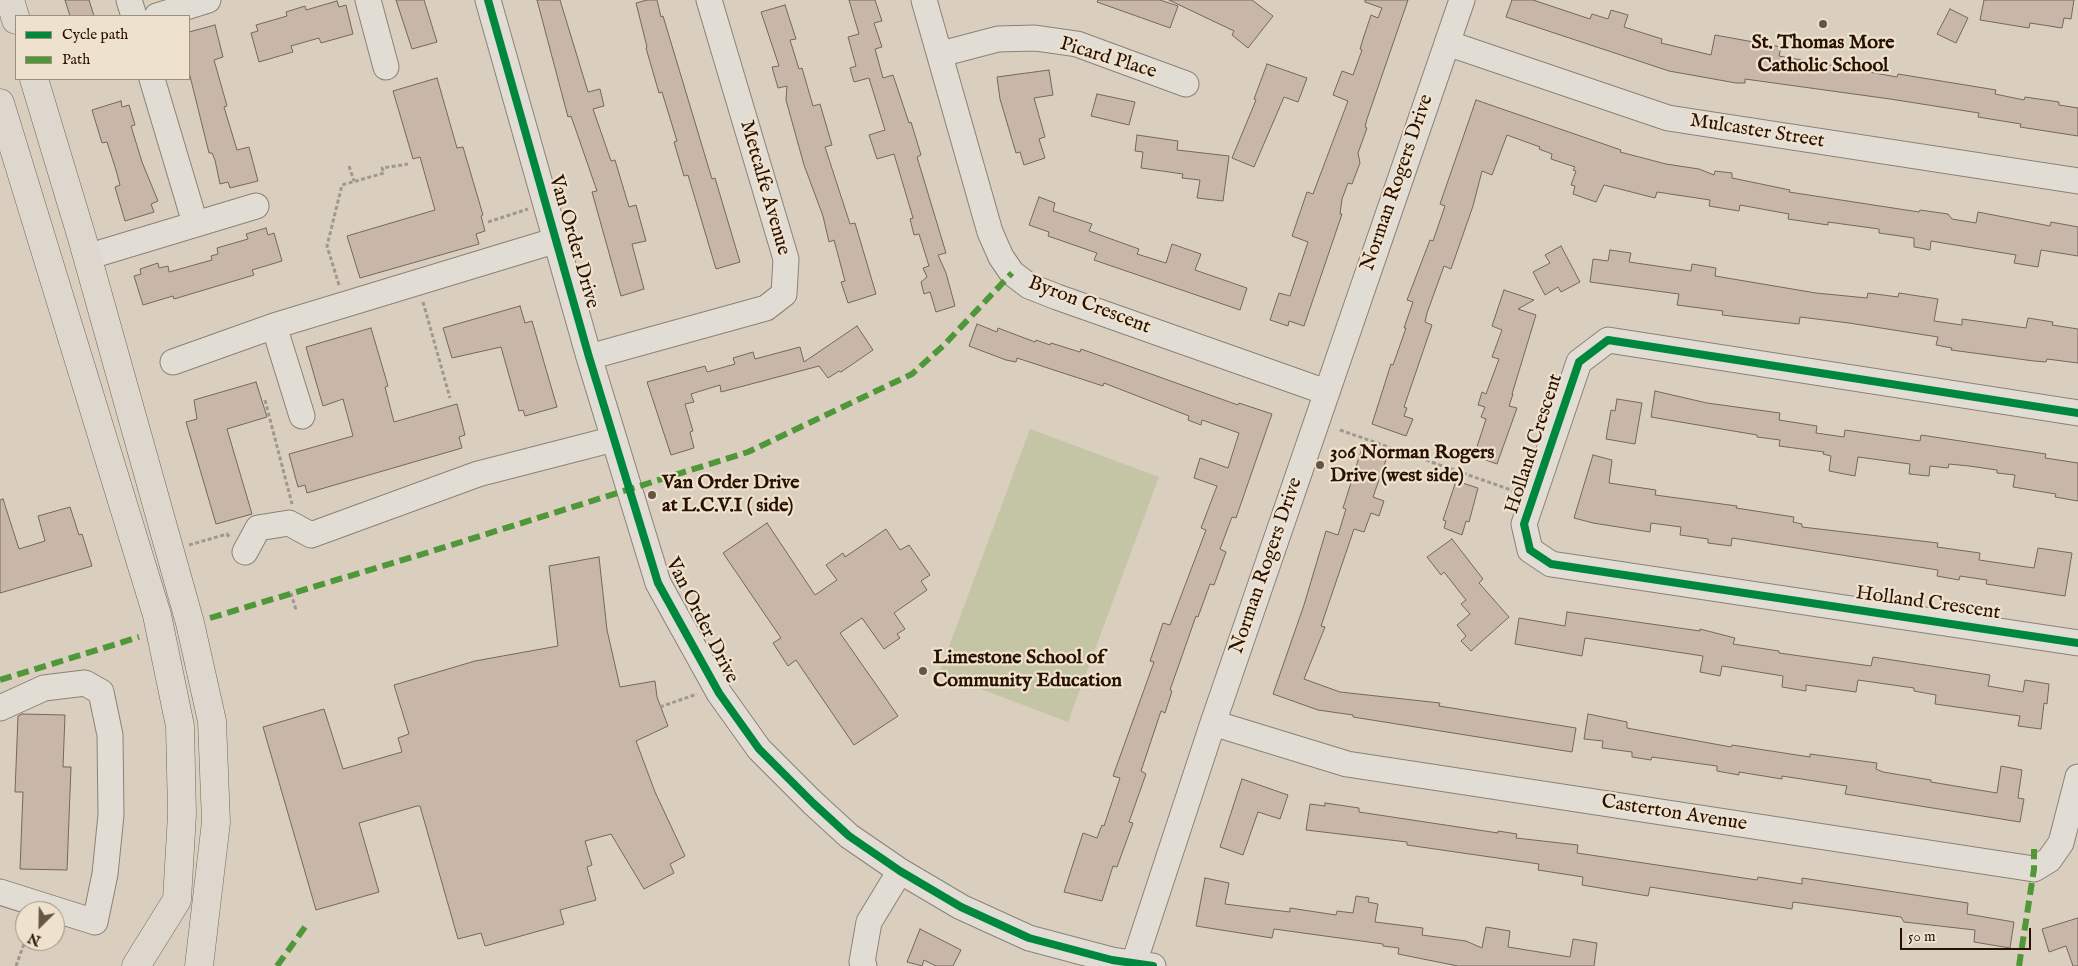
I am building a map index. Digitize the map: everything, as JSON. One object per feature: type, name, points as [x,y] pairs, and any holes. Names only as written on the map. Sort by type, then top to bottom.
[{"type":"main road","points":[[10,0],[15,17]]},
{"type":"main road","points":[[34,80],[87,257],[190,623],[212,721],[216,822],[199,966]]},
{"type":"main road","points":[[0,103],[157,615],[180,726],[182,814],[177,900],[158,966]]},
{"type":"main road","points":[[136,966],[177,900]]},
{"type":"main road","points":[[192,966],[204,924]]},
{"type":"street","points":[[129,0],[134,15]]},
{"type":"street","points":[[160,15],[208,0]]},
{"type":"street","points":[[368,0],[386,66]]},
{"type":"street","name":"Van Order Drive","points":[[488,0],[589,357],[658,583],[719,693],[759,749],[813,803],[849,836],[900,871],[961,907],[1029,938],[1112,960],[1143,965]]},
{"type":"street","name":"Metcalfe Avenue","points":[[589,357],[766,308],[784,294],[786,259],[709,0]]},
{"type":"street","name":"Byron Crescent","points":[[924,0],[941,54],[990,232],[1001,257],[1012,273],[1029,286],[1057,297],[1326,392]]},
{"type":"street","name":"Norman Rogers Drive","points":[[1143,965],[1213,723],[1462,0]]},
{"type":"street","name":"Picard Place","points":[[941,54],[998,39],[1034,38],[1076,44],[1186,84]]},
{"type":"street","name":"Mulcaster Street","points":[[1447,43],[1668,118],[2078,181]]},
{"type":"street","points":[[152,80],[195,223]]},
{"type":"street","points":[[87,257],[256,206]]},
{"type":"street","points":[[172,362],[274,326],[557,240]]},
{"type":"street","points":[[274,326],[302,416]]},
{"type":"street","name":"Holland Crescent","points":[[2078,413],[1608,340],[1579,362],[1524,524],[1530,550],[1551,564],[2078,642]]},
{"type":"street","points":[[245,552],[258,528],[288,522],[311,535],[478,474],[614,439]]},
{"type":"street","points":[[0,708],[44,688],[85,683],[100,692],[110,735],[111,815],[105,874],[94,922],[0,892]]},
{"type":"street","name":"Casterton Avenue","points":[[1213,723],[1347,764],[2034,869],[2049,860],[2061,843],[2078,777]]},
{"type":"street","points":[[864,966],[869,922],[900,871]]},
{"type":"path","points":[[345,305],[327,246],[342,185],[384,173],[382,168],[408,164]]},
{"type":"path","points":[[349,166],[354,181]]},
{"type":"path","points":[[488,222],[528,209]]},
{"type":"path","points":[[417,284],[450,398]]},
{"type":"path","points":[[265,400],[294,509],[285,512],[288,522]]},
{"type":"path","points":[[1340,430],[1532,498]]},
{"type":"path","points":[[186,546],[227,534],[245,552]]},
{"type":"path","points":[[292,593],[296,610]]},
{"type":"path","points":[[660,707],[697,694]]},
{"type":"path","points":[[16,966],[21,951]]},
{"type":"green space","points":[[1030,429],[1159,477],[1068,722],[939,673]]},
{"type":"building","points":[[65,0],[89,0],[94,15],[70,15]]},
{"type":"building","points":[[396,0],[424,0],[437,42],[412,49]]},
{"type":"building","points":[[537,0],[560,0],[588,92],[600,89],[604,106],[593,109],[611,161],[615,160],[629,207],[636,205],[646,241],[632,244],[644,289],[621,296],[592,192],[597,191],[571,116],[568,117]]},
{"type":"building","points":[[657,0],[661,17],[663,16],[712,179],[715,178],[740,262],[716,269],[688,175],[684,176],[674,142],[677,141],[662,92],[659,93],[646,48],[636,3]]},
{"type":"building","points":[[849,0],[875,0],[882,21],[874,23],[882,47],[875,49],[883,78],[893,75],[921,155],[917,157],[946,253],[938,255],[946,273],[955,306],[936,312],[930,292],[924,294],[921,282],[927,277],[923,268],[929,266],[919,234],[914,235],[910,219],[913,218],[894,154],[877,159],[869,135],[885,130],[869,78],[854,82],[850,68],[856,66],[848,37],[859,34]]},
{"type":"building","points":[[1098,0],[1160,0],[1178,6],[1170,28],[1097,2]]},
{"type":"building","points":[[1169,0],[1252,0],[1273,16],[1248,48],[1232,35],[1234,31]]},
{"type":"building","points":[[1365,0],[1408,0],[1367,119],[1365,127],[1367,128],[1358,153],[1360,163],[1352,184],[1348,183],[1342,199],[1340,214],[1342,214],[1304,326],[1289,321],[1288,326],[1270,320],[1279,293],[1290,296],[1308,242],[1292,236],[1307,192],[1313,194],[1348,101],[1333,95],[1342,71],[1353,75],[1371,15],[1378,18],[1382,8],[1365,2]]},
{"type":"building","points":[[1512,0],[1533,0],[1590,19],[1592,14],[1608,19],[1611,10],[1628,15],[1624,27],[1662,39],[1661,43],[1711,55],[1715,35],[1781,47],[1779,56],[1897,77],[1898,74],[1996,90],[1995,94],[2024,100],[2025,97],[2059,102],[2059,105],[2078,108],[2078,136],[2020,127],[2021,124],[1978,117],[1979,113],[1745,79],[1745,83],[1736,83],[1669,71],[1506,17]]},
{"type":"building","points":[[1984,0],[2074,0],[2071,19],[2064,18],[2062,28],[2030,23],[2029,28],[1980,20]]},
{"type":"building","points":[[337,1],[339,7],[346,5],[353,34],[321,43],[319,38],[291,46],[293,52],[259,62],[251,33],[258,31],[256,25],[287,16],[286,12],[305,6],[306,10]]},
{"type":"building","points":[[785,5],[796,39],[790,40],[799,69],[802,68],[813,106],[820,104],[832,145],[825,147],[850,224],[855,223],[876,294],[848,303],[841,282],[845,281],[834,240],[829,242],[823,216],[804,165],[786,100],[787,86],[778,88],[772,67],[779,66],[761,12]]},
{"type":"building","points":[[1950,9],[1968,18],[1956,43],[1937,34]]},
{"type":"building","points":[[215,25],[223,57],[214,60],[227,106],[224,107],[237,150],[249,147],[258,181],[230,188],[228,182],[220,184],[215,160],[212,153],[209,153],[190,76],[190,32]]},
{"type":"building","points":[[1267,64],[1307,78],[1298,102],[1284,97],[1254,167],[1232,158],[1256,100],[1254,99]]},
{"type":"building","points":[[1049,70],[1053,95],[1034,98],[1045,137],[1039,139],[1045,158],[1024,165],[1020,152],[1016,153],[1000,99],[997,77]]},
{"type":"building","points":[[437,78],[457,148],[463,147],[483,215],[481,216],[485,231],[476,234],[479,244],[360,278],[347,236],[435,210],[420,157],[413,159],[393,91]]},
{"type":"building","points":[[1097,94],[1135,102],[1129,125],[1091,116]]},
{"type":"building","points":[[1476,100],[1621,150],[1620,152],[1666,164],[1699,169],[1714,175],[1715,171],[1732,173],[1732,178],[1790,190],[1789,192],[1919,212],[1920,210],[1948,214],[1952,219],[1976,223],[1978,212],[2050,226],[2051,222],[2078,227],[2078,256],[2041,250],[2038,267],[2014,263],[2016,255],[1931,241],[1930,250],[1914,247],[1914,238],[1879,233],[1879,229],[1828,222],[1828,225],[1788,219],[1789,214],[1740,205],[1739,211],[1709,206],[1710,200],[1657,192],[1655,198],[1604,185],[1596,202],[1573,194],[1575,186],[1571,185],[1576,171],[1573,170],[1575,167],[1551,159],[1552,154],[1539,149],[1540,147],[1507,135],[1492,175],[1482,171],[1473,206],[1451,269],[1444,266],[1427,313],[1425,322],[1432,325],[1404,407],[1407,408],[1404,416],[1413,419],[1406,436],[1372,424],[1391,364],[1393,365],[1406,328],[1404,328],[1413,302],[1407,300],[1430,240],[1433,241],[1445,206],[1440,204]]},
{"type":"building","points":[[121,101],[122,107],[129,105],[135,125],[131,126],[142,162],[158,201],[151,204],[154,212],[125,221],[115,187],[120,185],[116,170],[107,142],[102,143],[92,110]]},
{"type":"building","points":[[1137,135],[1178,141],[1177,150],[1229,156],[1223,201],[1197,198],[1200,180],[1182,178],[1183,174],[1141,168],[1143,152],[1135,151]]},
{"type":"building","points":[[1039,197],[1055,203],[1053,211],[1092,224],[1089,231],[1139,249],[1137,254],[1166,263],[1172,244],[1201,254],[1195,270],[1247,288],[1240,310],[1094,260],[1097,253],[1048,236],[1049,232],[1029,225]]},
{"type":"building","points":[[266,228],[268,235],[274,233],[282,261],[252,270],[254,275],[174,299],[173,296],[143,305],[134,276],[141,274],[140,269],[158,263],[159,268],[168,266],[169,272],[212,260],[211,256],[218,254],[217,248],[248,239],[246,234]]},
{"type":"building","points":[[1561,246],[1580,282],[1561,292],[1558,287],[1545,295],[1533,272],[1550,263],[1545,255]]},
{"type":"building","points":[[1610,250],[1631,253],[1629,262],[1691,271],[1692,264],[1716,268],[1715,276],[1816,293],[1867,298],[1868,293],[1898,297],[1899,293],[1938,299],[1934,321],[1962,325],[1962,319],[2026,328],[2028,318],[2053,322],[2052,325],[2078,329],[2078,363],[2047,359],[2046,362],[2034,361],[1951,350],[1952,348],[1936,345],[1938,337],[1849,323],[1800,317],[1799,324],[1722,315],[1723,311],[1677,305],[1679,294],[1590,282],[1593,259],[1608,261]]},
{"type":"building","points":[[1504,290],[1534,300],[1518,309],[1536,315],[1509,406],[1517,408],[1497,464],[1474,456],[1486,419],[1481,417],[1485,407],[1478,405],[1482,392],[1486,394],[1499,359],[1492,357],[1502,330],[1492,326]]},
{"type":"building","points":[[520,306],[525,323],[532,321],[557,407],[525,416],[523,410],[519,411],[501,347],[452,358],[443,328]]},
{"type":"building","points":[[977,324],[997,332],[998,328],[1035,342],[1036,340],[1050,345],[1051,343],[1080,352],[1081,349],[1238,405],[1239,403],[1272,414],[1236,518],[1232,517],[1220,549],[1226,552],[1214,585],[1210,584],[1198,617],[1196,616],[1170,690],[1172,691],[1165,713],[1161,711],[1141,771],[1146,774],[1129,822],[1133,823],[1117,867],[1113,866],[1102,901],[1064,892],[1083,833],[1097,838],[1102,825],[1104,826],[1120,778],[1113,776],[1154,662],[1150,661],[1163,623],[1170,625],[1206,530],[1201,528],[1217,486],[1194,478],[1200,458],[1228,468],[1239,433],[1202,420],[1201,425],[1188,420],[1189,416],[1104,383],[1103,386],[1017,358],[1016,362],[1006,360],[969,346]]},
{"type":"building","points":[[857,326],[873,350],[841,372],[839,371],[828,378],[819,366],[721,392],[720,385],[691,394],[694,402],[685,404],[693,431],[690,432],[694,448],[671,455],[647,382],[705,366],[707,372],[735,364],[733,358],[753,352],[755,359],[800,347],[804,362]]},
{"type":"building","points":[[371,328],[388,386],[385,387],[394,422],[457,404],[465,435],[459,437],[462,448],[307,493],[305,485],[298,487],[289,454],[353,436],[343,399],[323,406],[306,347]]},
{"type":"building","points":[[256,382],[267,417],[227,429],[252,514],[216,524],[186,422],[197,419],[194,400]]},
{"type":"building","points":[[1655,391],[1707,403],[1780,413],[1779,420],[1817,426],[1816,433],[1844,437],[1845,430],[1920,441],[1921,435],[2046,454],[2045,458],[2078,463],[2078,501],[2055,497],[2056,494],[2013,487],[2015,475],[1969,466],[1949,464],[1948,468],[1930,466],[1929,476],[1909,474],[1910,464],[1858,457],[1855,476],[1829,471],[1831,456],[1823,454],[1824,452],[1779,446],[1780,440],[1757,437],[1757,435],[1651,417]]},
{"type":"building","points":[[1617,399],[1642,403],[1635,444],[1606,439],[1611,410],[1615,411]]},
{"type":"building","points":[[1362,448],[1387,457],[1373,497],[1384,501],[1379,516],[1371,513],[1364,532],[1354,529],[1321,626],[1325,627],[1304,679],[1340,692],[1440,703],[1439,706],[1576,728],[1572,752],[1353,717],[1353,715],[1318,710],[1273,694],[1304,605],[1326,531],[1338,535],[1346,509],[1343,508]]},
{"type":"building","points":[[1593,455],[1612,460],[1609,483],[1656,490],[1655,495],[1737,506],[1736,508],[1794,517],[1793,522],[1802,524],[1802,527],[1938,543],[1937,547],[1980,553],[1979,560],[2034,568],[2038,548],[2072,553],[2065,596],[1986,584],[1987,580],[1960,576],[1959,580],[1937,576],[1938,570],[1732,538],[1731,546],[1708,543],[1708,539],[1680,535],[1681,527],[1651,523],[1650,532],[1574,518]]},
{"type":"building","points":[[1456,481],[1478,488],[1469,522],[1466,521],[1462,535],[1444,528],[1446,521],[1443,520]]},
{"type":"building","points":[[3,499],[19,549],[45,541],[38,516],[70,507],[79,535],[82,534],[92,566],[0,593],[0,500]]},
{"type":"building","points":[[767,523],[815,595],[837,580],[826,565],[843,553],[845,557],[886,529],[900,550],[909,545],[930,575],[921,581],[927,590],[894,613],[905,629],[897,634],[900,638],[884,649],[862,618],[840,633],[898,716],[854,745],[796,660],[788,666],[773,643],[781,638],[723,553]]},
{"type":"building","points":[[1452,539],[1483,579],[1479,583],[1509,617],[1471,651],[1461,641],[1466,636],[1457,625],[1470,614],[1461,604],[1466,600],[1444,572],[1441,575],[1427,557]]},
{"type":"building","points":[[599,557],[607,630],[620,687],[655,681],[657,697],[668,726],[636,741],[655,792],[685,856],[670,864],[674,873],[644,889],[611,834],[585,841],[592,865],[587,867],[596,900],[560,910],[564,924],[485,946],[481,933],[458,939],[420,806],[417,806],[359,823],[379,892],[316,910],[263,727],[324,709],[343,769],[402,752],[398,738],[409,734],[394,685],[475,661],[558,646],[549,566]]},
{"type":"building","points":[[1567,612],[1700,631],[1700,629],[1735,638],[1733,644],[1779,651],[1779,653],[1871,666],[1873,657],[1990,675],[1988,686],[2023,692],[2025,680],[2049,684],[2047,704],[2044,703],[2041,729],[2018,726],[2020,716],[1935,704],[1936,695],[1914,691],[1914,688],[1858,680],[1856,692],[1806,685],[1806,691],[1782,687],[1783,676],[1722,666],[1720,676],[1700,672],[1703,656],[1585,638],[1582,656],[1515,644],[1519,618],[1565,626]]},
{"type":"building","points":[[22,714],[65,715],[63,767],[71,767],[67,870],[20,869],[23,792],[15,792],[18,716]]},
{"type":"building","points":[[1588,714],[1627,722],[1627,728],[1731,747],[1732,745],[1810,757],[1810,754],[1877,763],[1876,769],[1883,772],[1997,793],[2001,766],[2022,770],[2018,798],[2024,799],[2020,822],[1845,794],[1847,786],[1782,776],[1782,779],[1739,772],[1739,775],[1717,771],[1717,766],[1652,757],[1651,760],[1632,757],[1632,752],[1602,748],[1603,741],[1584,739]]},
{"type":"building","points":[[1242,779],[1288,795],[1280,819],[1258,812],[1243,855],[1220,847]]},
{"type":"building","points":[[1325,803],[1359,808],[1359,812],[1498,833],[1498,831],[1517,834],[1516,838],[1578,845],[1577,853],[1757,880],[1758,877],[1802,884],[1802,878],[1968,903],[1967,914],[2014,922],[2010,948],[1974,942],[1975,930],[1904,922],[1901,917],[1793,902],[1792,909],[1650,887],[1648,896],[1582,885],[1583,877],[1538,870],[1539,864],[1407,845],[1407,842],[1306,830],[1310,804],[1325,806]]},
{"type":"building","points":[[1205,878],[1229,883],[1225,904],[1256,908],[1290,912],[1290,908],[1336,915],[1337,911],[1353,913],[1356,896],[1369,898],[1368,902],[1378,904],[1375,922],[1423,928],[1422,935],[1466,941],[1482,948],[1486,927],[1510,931],[1508,947],[1570,957],[1573,939],[1597,943],[1594,966],[1458,966],[1398,954],[1399,948],[1383,946],[1383,944],[1274,929],[1272,938],[1196,926]]},
{"type":"building","points":[[2078,918],[2078,966],[2073,966],[2066,946],[2049,952],[2042,929]]},
{"type":"building","points":[[920,929],[961,950],[953,966],[936,966],[924,960],[922,966],[907,962]]},
{"type":"marked path","points":[[210,618],[426,553],[748,452],[912,374],[944,345],[1012,273]]},
{"type":"marked path","points":[[0,680],[139,637]]},
{"type":"marked path","points":[[2019,966],[2034,869],[2034,849]]},
{"type":"marked path","points":[[277,966],[305,927]]},
{"type":"cycle path","points":[[488,0],[589,357],[658,583],[719,693],[759,749],[813,803],[849,836],[900,871],[961,907],[1029,938],[1112,960],[1153,966]]},
{"type":"cycle path","points":[[2078,413],[1608,340],[1579,362],[1524,524],[1530,550],[1551,564],[2078,643]]},
{"type":"place","name":"St. Thomas More Catholic School","points":[[1823,24]]},
{"type":"place","name":"306 Norman Rogers Drive (west side)","points":[[1320,465]]},
{"type":"place","name":"Van Order Drive at L.C.V.I ( side)","points":[[652,495]]},
{"type":"place","name":"Limestone School of Community Education","points":[[923,671]]}]
